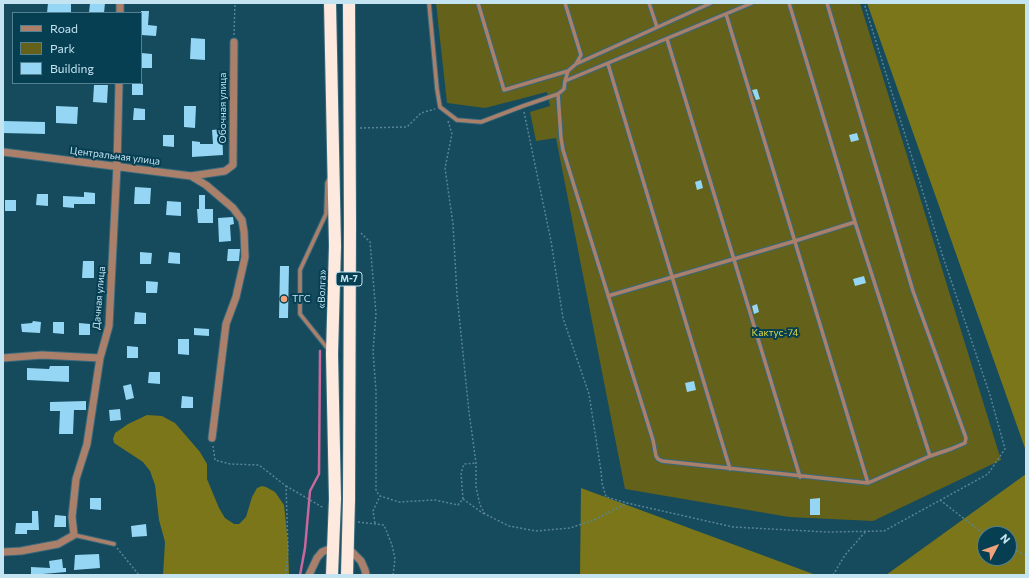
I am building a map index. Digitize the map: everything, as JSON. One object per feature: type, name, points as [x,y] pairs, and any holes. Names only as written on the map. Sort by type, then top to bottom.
[{"type":"highway","name":"«Волга»","points":[[330,3],[335,246],[332,354],[334,514],[332,575]]},
{"type":"highway","name":"М-7","points":[[346,575],[348,548],[350,223],[349,3]]},
{"type":"street","name":"Обочная улица","points":[[225,171],[233,165],[234,42]]},
{"type":"street","name":"Дачная улица","points":[[74,535],[72,517],[76,479],[87,444],[100,358],[109,326],[117,166],[119,84]]},
{"type":"street","name":"Центральная улица","points":[[3,152],[191,176],[225,171]]},
{"type":"street","points":[[191,176],[206,185],[233,208],[242,220],[244,232],[245,257],[236,297],[226,324],[212,438]]},
{"type":"street","points":[[3,358],[42,355],[100,358]]},
{"type":"street","points":[[3,552],[21,551],[58,544],[74,535]]},
{"type":"street","points":[[309,575],[317,558],[322,552],[334,547]]},
{"type":"street","points":[[348,548],[361,561],[366,575]]},
{"type":"lane","points":[[429,3],[436,89],[440,107],[457,120],[481,122],[558,94],[564,89],[568,71]]},
{"type":"lane","points":[[478,3],[504,90],[568,71],[576,64],[711,3]]},
{"type":"lane","points":[[565,3],[581,55],[576,64]]},
{"type":"lane","points":[[649,3],[657,27]]},
{"type":"lane","points":[[565,81],[752,3]]},
{"type":"lane","points":[[789,3],[855,222],[930,456]]},
{"type":"lane","points":[[558,94],[562,144],[653,440],[656,456],[662,461],[800,477],[868,483],[930,456],[951,449],[965,442],[966,438],[913,291],[828,3]]},
{"type":"lane","points":[[726,14],[868,483]]},
{"type":"lane","points":[[667,39],[800,477]]},
{"type":"lane","points":[[608,64],[730,469]]},
{"type":"lane","points":[[332,354],[300,314],[300,270],[326,214],[327,183],[333,166]]},
{"type":"lane","points":[[608,296],[855,222]]},
{"type":"lane","points":[[74,535],[114,544]]},
{"type":"path","points":[[234,42],[235,3]]},
{"type":"path","points":[[523,106],[551,241],[563,318],[589,394],[602,483],[606,497],[733,527],[827,532],[884,531],[988,474],[1006,449],[990,395],[943,257],[864,3]]},
{"type":"path","points":[[349,129],[407,127],[421,113],[440,107]]},
{"type":"path","points":[[446,111],[452,134],[445,168],[453,224],[457,295],[468,412],[476,463],[476,487],[480,505],[485,514]]},
{"type":"path","points":[[350,223],[370,242],[376,314],[373,351],[376,391],[376,491],[380,496],[399,502],[435,500],[458,505],[463,499],[461,473],[464,464],[476,463]]},
{"type":"path","points":[[212,438],[215,460],[230,464],[259,465],[286,486],[334,514]]},
{"type":"path","points":[[286,486],[288,549],[286,575]]},
{"type":"path","points":[[375,524],[373,511],[380,496]]},
{"type":"path","points":[[463,499],[485,514],[509,526],[536,531],[570,528],[594,520],[627,503]]},
{"type":"path","points":[[940,500],[977,529]]},
{"type":"path","points":[[358,528],[358,522],[384,525],[392,545],[395,559],[393,575]]},
{"type":"path","points":[[832,575],[845,555],[866,531]]},
{"type":"path","points":[[114,544],[139,575]]},
{"type":"green space","name":"Кактус-74","points":[[436,3],[860,3],[1001,460],[873,521],[789,517],[625,489],[556,138],[536,141],[530,112],[550,106],[547,92],[485,108],[447,103]]},
{"type":"shaded area","points":[[867,3],[1026,3],[1026,451]]},
{"type":"shaded area","points":[[147,415],[162,416],[175,423],[200,452],[207,464],[207,479],[219,508],[225,518],[234,524],[239,524],[246,517],[252,497],[257,488],[262,486],[275,492],[284,505],[288,543],[289,575],[163,575],[165,542],[159,520],[155,485],[150,471],[143,462],[114,443],[113,439],[115,433],[128,424]]},
{"type":"shaded area","points":[[1026,474],[1026,575],[886,575]]},
{"type":"shaded area","points":[[581,488],[816,575],[580,575]]},
{"type":"building","points":[[48,3],[71,3],[71,12],[47,12]]},
{"type":"building","points":[[90,3],[105,3],[104,12],[89,12]]},
{"type":"building","points":[[149,11],[148,25],[157,26],[156,36],[142,35],[141,12]]},
{"type":"building","points":[[191,38],[205,39],[205,60],[190,59]]},
{"type":"building","points":[[142,53],[152,54],[152,68],[142,68]]},
{"type":"building","points":[[132,84],[143,84],[143,95],[132,95]]},
{"type":"building","points":[[94,85],[108,85],[107,103],[93,102]]},
{"type":"building","points":[[757,89],[760,99],[756,100],[752,90]]},
{"type":"building","points":[[56,106],[78,107],[77,124],[56,123]]},
{"type":"building","points":[[184,106],[196,106],[195,128],[184,127]]},
{"type":"building","points":[[134,108],[145,109],[145,120],[133,120]]},
{"type":"building","points":[[3,121],[45,122],[45,134],[3,133]]},
{"type":"building","points":[[222,129],[223,155],[192,157],[192,141],[200,142],[200,144],[213,144],[212,130]]},
{"type":"building","points":[[857,133],[859,140],[851,142],[849,135]]},
{"type":"building","points":[[163,135],[174,135],[174,147],[163,146]]},
{"type":"building","points":[[701,180],[703,188],[697,190],[695,182]]},
{"type":"building","points":[[135,187],[151,188],[150,204],[134,204]]},
{"type":"building","points":[[84,192],[95,193],[95,204],[74,204],[74,208],[63,207],[63,196],[84,197]]},
{"type":"building","points":[[37,194],[48,194],[48,206],[36,205]]},
{"type":"building","points":[[199,195],[205,195],[205,209],[213,209],[213,223],[198,223],[197,209],[199,209]]},
{"type":"building","points":[[5,200],[16,200],[16,211],[5,211]]},
{"type":"building","points":[[167,201],[181,202],[181,216],[166,215]]},
{"type":"building","points":[[233,217],[234,224],[230,225],[231,241],[219,242],[218,218]]},
{"type":"building","points":[[228,249],[240,249],[239,261],[227,261]]},
{"type":"building","points":[[140,252],[152,253],[151,264],[140,264]]},
{"type":"building","points":[[169,252],[180,253],[180,264],[168,263]]},
{"type":"building","points":[[83,261],[94,261],[94,278],[82,278]]},
{"type":"building","points":[[280,266],[289,266],[288,318],[279,318]]},
{"type":"building","points":[[864,276],[866,283],[855,286],[853,279]]},
{"type":"building","points":[[146,281],[158,282],[157,293],[146,293]]},
{"type":"building","points":[[757,304],[759,312],[754,314],[752,306]]},
{"type":"building","points":[[135,312],[146,313],[146,324],[134,324]]},
{"type":"building","points":[[33,321],[41,322],[40,333],[22,332],[21,324],[32,323]]},
{"type":"building","points":[[53,322],[64,322],[64,334],[53,333]]},
{"type":"building","points":[[79,323],[90,324],[90,335],[79,335]]},
{"type":"building","points":[[194,328],[209,329],[209,336],[194,335]]},
{"type":"building","points":[[178,339],[189,339],[189,355],[178,354]]},
{"type":"building","points":[[127,346],[138,347],[138,358],[127,358]]},
{"type":"building","points":[[50,366],[69,366],[69,382],[27,380],[27,368],[49,369]]},
{"type":"building","points":[[149,372],[160,372],[160,384],[148,383]]},
{"type":"building","points":[[694,381],[696,390],[687,392],[685,383]]},
{"type":"building","points":[[131,384],[134,398],[126,400],[123,386]]},
{"type":"building","points":[[182,396],[193,397],[193,408],[181,408]]},
{"type":"building","points":[[86,401],[86,410],[74,410],[73,434],[59,434],[60,411],[50,411],[50,402]]},
{"type":"building","points":[[120,409],[121,420],[110,421],[109,410]]},
{"type":"building","points":[[90,498],[101,498],[101,510],[90,509]]},
{"type":"building","points":[[820,498],[820,515],[810,515],[810,499]]},
{"type":"building","points":[[32,511],[38,511],[39,530],[27,530],[27,534],[15,534],[16,523],[32,523]]},
{"type":"building","points":[[55,515],[66,516],[66,527],[54,527]]},
{"type":"building","points":[[146,524],[147,536],[132,537],[131,526]]},
{"type":"building","points":[[99,554],[100,568],[74,570],[75,555]]},
{"type":"building","points":[[62,559],[63,568],[66,568],[66,572],[31,575],[31,567],[50,568],[49,561]]},
{"type":"waterway","points":[[300,575],[305,548],[310,491],[319,474],[320,351]]},
{"type":"place","name":"ТГС","points":[[284,299]]}]
